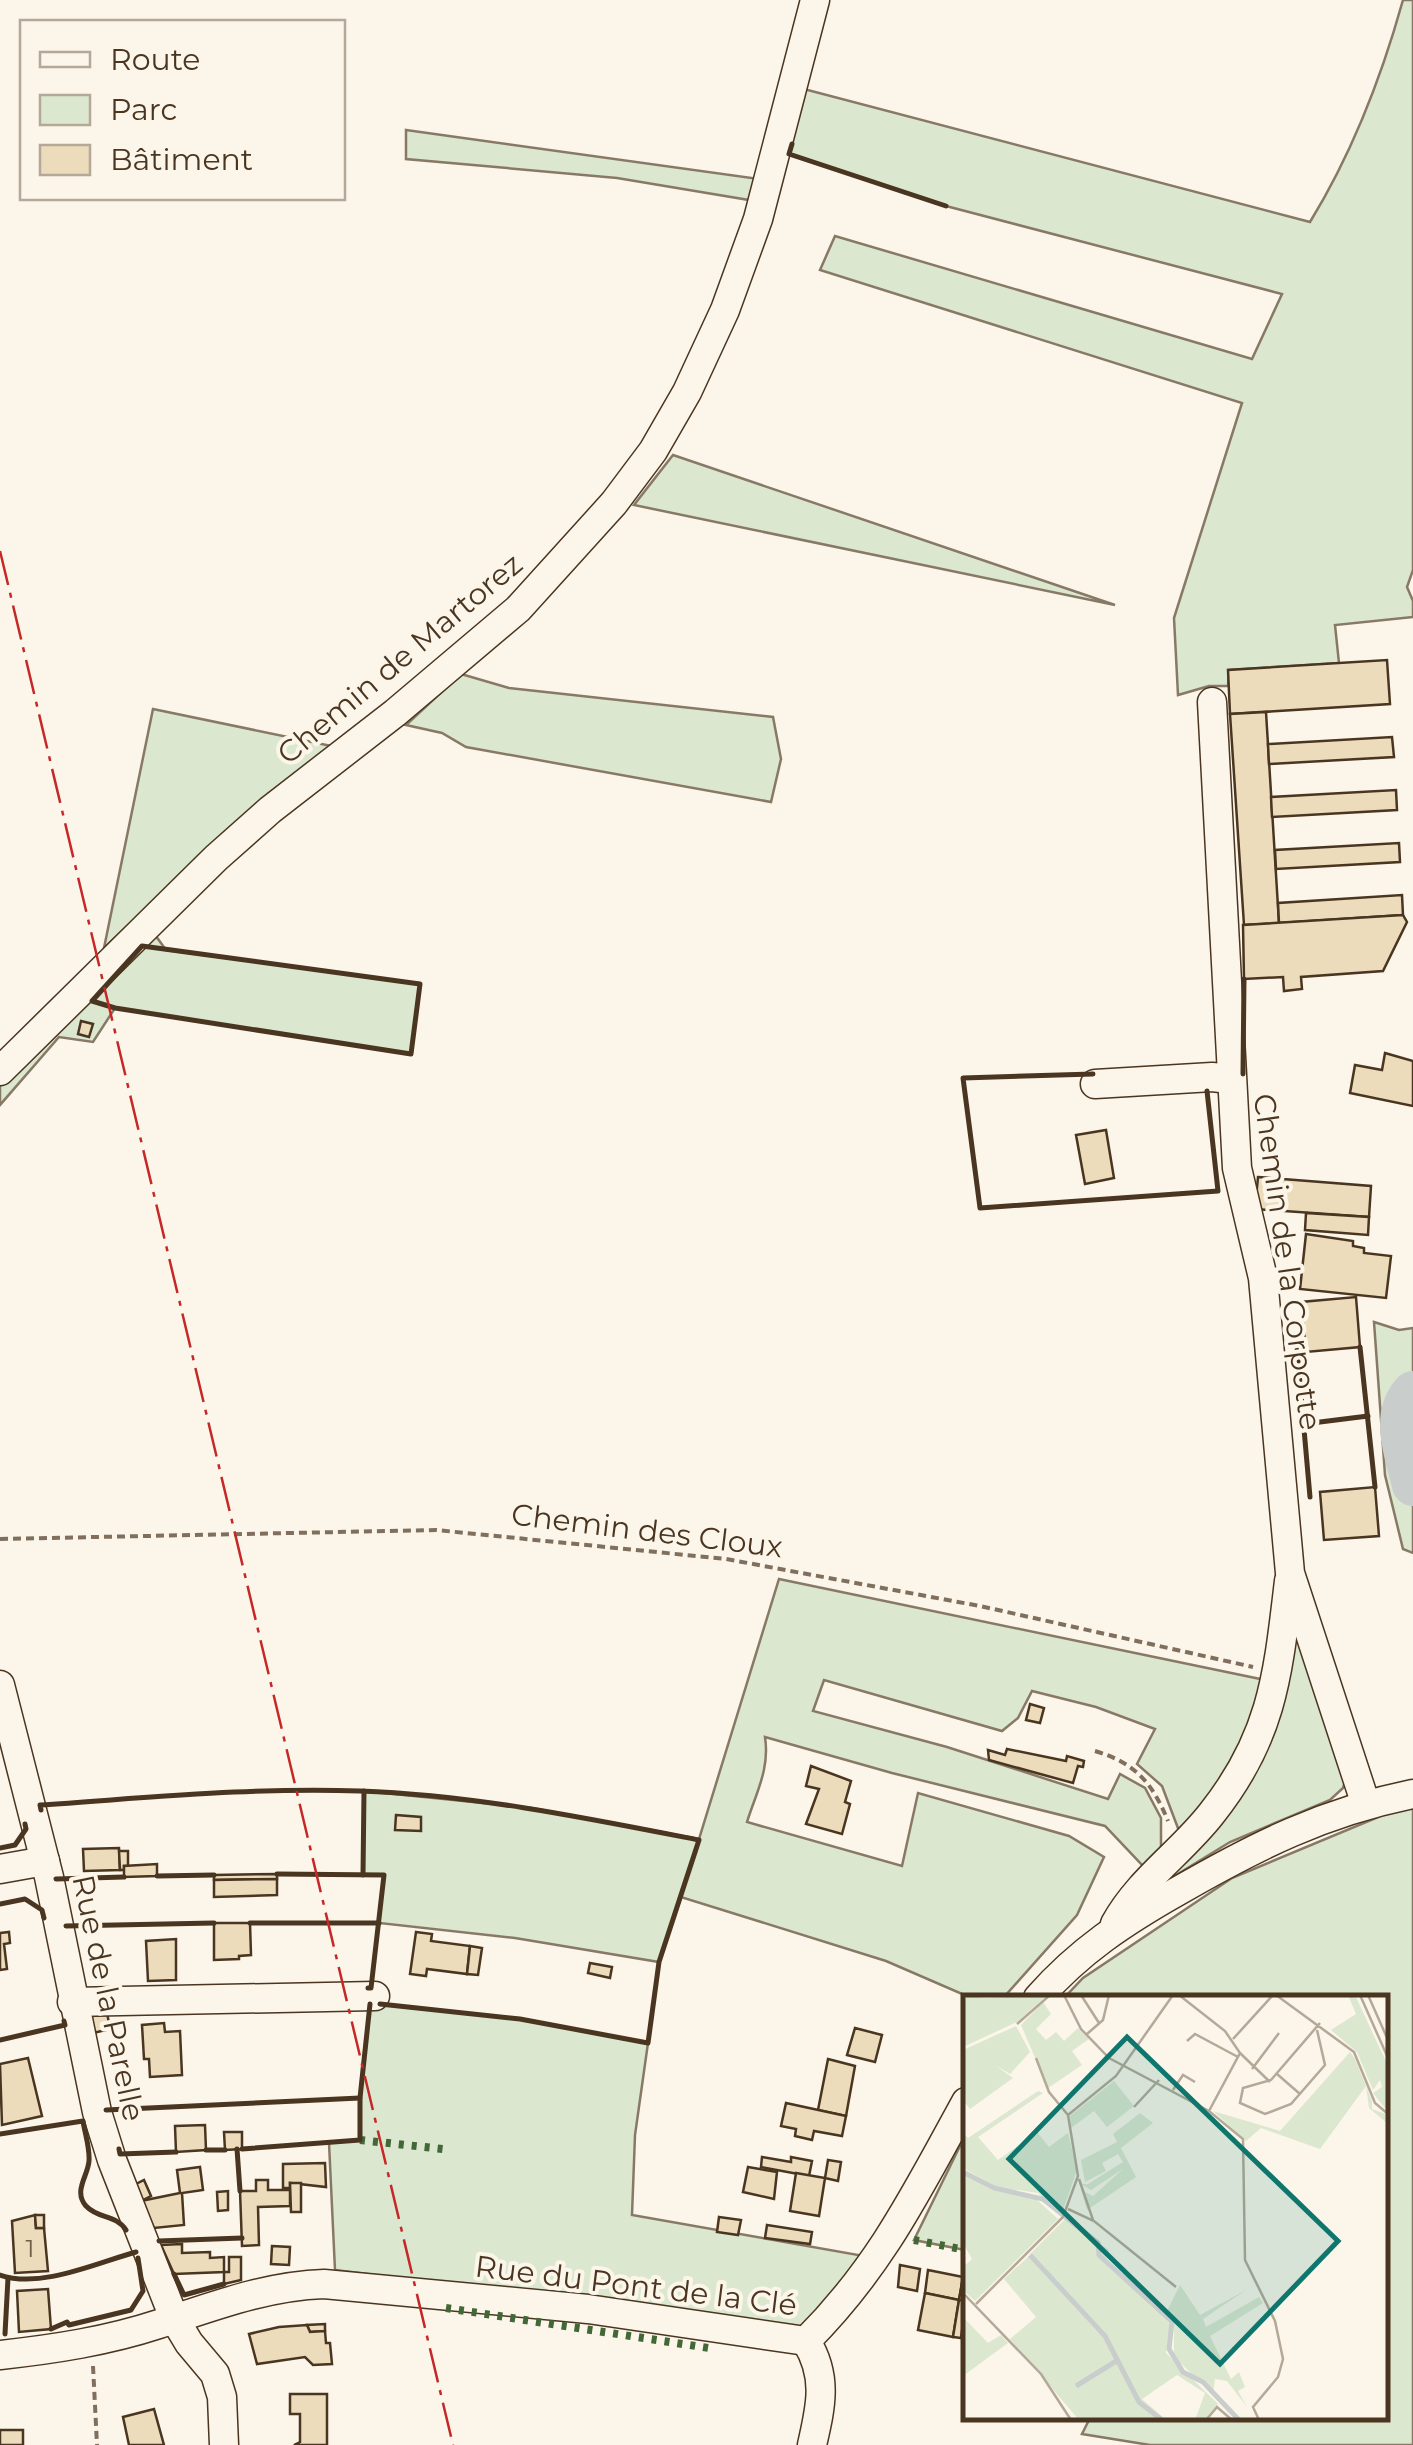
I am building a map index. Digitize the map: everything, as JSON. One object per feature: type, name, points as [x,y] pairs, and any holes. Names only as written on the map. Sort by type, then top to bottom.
[{"type":"street","name":"Chemin de Martorez","points":[[0,1071],[216,858],[518,610],[614,503],[662,436],[725,310],[758,219],[815,0]]},
{"type":"street","name":"Chemin de la Corpotte","points":[[1112,1929],[1128,1900],[1212,1813],[1245,1763],[1266,1721],[1278,1672],[1290,1573],[1263,1278],[1237,1168],[1212,702]]},
{"type":"street","name":"Chemin de la Corpotte","points":[[1095,1084],[1230,1079]]},
{"type":"street","name":"Chemin de la Corpotte","points":[[1290,1573],[1366,1805]]},
{"type":"street","name":"Rue de la Parelle","points":[[0,1686],[45,1861],[97,2112],[174,2318],[215,2374],[222,2397],[224,2445]]},
{"type":"street","points":[[1041,1995],[1112,1929],[1245,1852],[1282,1834],[1366,1805],[1413,1794]]},
{"type":"street","points":[[0,1869],[45,1861]]},
{"type":"street","points":[[72,2002],[375,1996]]},
{"type":"street","name":"Rue du Pont de la Clé","points":[[0,2354],[80,2346],[218,2303],[291,2285],[324,2284],[588,2309],[806,2341],[874,2264],[963,2107]]},
{"type":"street","points":[[806,2341],[817,2358],[822,2378],[821,2407],[812,2445]]},
{"type":"path","name":"Chemin des Cloux","points":[[0,1539],[436,1530],[706,1558],[980,1606],[1278,1672]]},
{"type":"path","points":[[1094,1751],[1120,1758],[1139,1773],[1158,1796],[1179,1849]]},
{"type":"path","points":[[91,2342],[97,2445]]},
{"type":"green space","points":[[1403,0],[1413,0],[1413,570],[1407,587],[1413,601],[1413,617],[1335,625],[1339,663],[1229,670],[1228,686],[1209,686],[1178,695],[1174,618],[1242,403],[820,270],[835,236],[1252,359],[1282,294],[946,206],[789,154],[804,89],[1310,222],[1340,169],[1364,114]]},
{"type":"green space","points":[[406,130],[759,179],[755,201],[617,178],[406,159]]},
{"type":"green space","points":[[673,455],[1115,605],[634,505]]},
{"type":"green space","points":[[461,674],[509,688],[773,717],[781,759],[771,802],[466,747],[442,733],[406,725]]},
{"type":"green space","points":[[153,709],[336,747],[215,845],[104,948]]},
{"type":"green space","points":[[153,932],[166,950],[420,984],[411,1054],[115,1008],[93,1042],[59,1037],[0,1105],[0,1080]]},
{"type":"green space","points":[[1374,1322],[1399,1330],[1413,1328],[1413,1553],[1403,1549],[1385,1475]]},
{"type":"green space","points":[[779,1579],[1265,1680],[1245,1742],[1181,1836],[1162,1786],[1137,1764],[1155,1729],[1096,1707],[1032,1691],[1018,1718],[1002,1731],[824,1680],[813,1711],[947,1747],[1108,1799],[1120,1774],[1145,1788],[1161,1818],[1161,1848],[1145,1868],[1105,1826],[765,1737],[764,1770],[747,1822],[902,1866],[918,1793],[1069,1836],[1104,1857],[1077,1915],[1006,1995],[964,1995],[886,1961],[681,1897],[659,1962],[515,1938],[379,1923],[384,1875],[363,1875],[364,1791],[532,1808],[699,1839]]},
{"type":"green space","points":[[1293,1615],[1347,1774],[1343,1788],[1330,1800],[1230,1842],[1168,1880],[1234,1798]]},
{"type":"green space","points":[[1413,1808],[1413,2445],[1150,2445],[1082,2434],[1089,2420],[1388,2420],[1388,1995],[1067,1995],[1083,1978],[1232,1878],[1395,1810]]},
{"type":"green space","points":[[370,2003],[520,2019],[648,2043],[635,2135],[632,2215],[864,2256],[801,2328],[335,2270],[329,2143],[360,2140],[360,2098]]},
{"type":"green space","points":[[963,2141],[963,2250],[914,2240]]},
{"type":"building","points":[[1387,660],[1390,704],[1230,714],[1228,670]]},
{"type":"building","points":[[1266,712],[1279,923],[1244,925],[1230,714]]},
{"type":"building","points":[[1392,737],[1394,757],[1269,764],[1268,744]]},
{"type":"building","points":[[1396,790],[1397,810],[1272,817],[1271,797]]},
{"type":"building","points":[[1399,843],[1400,862],[1276,869],[1275,850]]},
{"type":"building","points":[[1402,895],[1403,915],[1279,923],[1278,903]]},
{"type":"building","points":[[1403,915],[1407,922],[1383,971],[1301,977],[1302,989],[1284,991],[1283,977],[1244,979],[1243,925]]},
{"type":"building","points":[[81,1021],[93,1024],[89,1037],[78,1034]]},
{"type":"building","points":[[1385,1053],[1413,1061],[1413,1106],[1350,1093],[1355,1065],[1382,1070]]},
{"type":"building","points":[[1106,1130],[1114,1178],[1085,1184],[1076,1135]]},
{"type":"building","points":[[1258,1177],[1371,1186],[1369,1217],[1255,1209]]},
{"type":"building","points":[[1306,1213],[1369,1217],[1368,1235],[1305,1230]]},
{"type":"building","points":[[1306,1234],[1353,1241],[1353,1246],[1364,1248],[1364,1253],[1391,1256],[1386,1298],[1300,1289]]},
{"type":"building","points":[[1356,1297],[1360,1347],[1306,1352],[1301,1302]]},
{"type":"building","points":[[1375,1487],[1379,1536],[1324,1540],[1320,1492]]},
{"type":"building","points":[[1030,1704],[1044,1708],[1040,1723],[1026,1720]]},
{"type":"building","points":[[1007,1749],[1066,1761],[1067,1756],[1084,1761],[1083,1767],[1078,1766],[1073,1783],[989,1760],[988,1750],[1005,1755]]},
{"type":"building","points":[[811,1766],[851,1781],[842,1834],[806,1824],[819,1789],[806,1786]]},
{"type":"building","points":[[396,1815],[421,1817],[421,1831],[395,1830]]},
{"type":"building","points":[[119,1848],[120,1870],[84,1871],[83,1849]]},
{"type":"building","points":[[119,1851],[128,1851],[128,1866],[124,1870],[120,1870]]},
{"type":"building","points":[[157,1864],[157,1876],[124,1877],[124,1866]]},
{"type":"building","points":[[277,1874],[277,1879],[214,1880],[214,1875]]},
{"type":"building","points":[[277,1879],[277,1895],[214,1897],[214,1880]]},
{"type":"building","points":[[214,1923],[250,1923],[251,1955],[214,1960]]},
{"type":"building","points":[[9,1932],[10,1943],[4,1944],[7,1969],[0,1970],[0,1933]]},
{"type":"building","points":[[416,1932],[432,1934],[431,1941],[470,1946],[467,1974],[427,1969],[426,1976],[410,1974]]},
{"type":"building","points":[[176,1939],[176,1980],[148,1981],[146,1941]]},
{"type":"building","points":[[470,1946],[482,1948],[478,1975],[467,1974]]},
{"type":"building","points":[[590,1963],[612,1967],[610,1978],[588,1973]]},
{"type":"building","points":[[106,2007],[110,2029],[89,2034],[84,2009]]},
{"type":"building","points":[[164,2023],[165,2032],[180,2031],[182,2075],[150,2077],[149,2059],[144,2059],[142,2025]]},
{"type":"building","points":[[855,2028],[882,2035],[875,2062],[847,2055]]},
{"type":"building","points":[[28,2058],[42,2116],[2,2125],[0,2064]]},
{"type":"building","points":[[828,2059],[855,2066],[846,2116],[818,2110]]},
{"type":"building","points":[[786,2103],[846,2116],[842,2136],[814,2131],[812,2140],[795,2136],[796,2129],[781,2126]]},
{"type":"building","points":[[205,2125],[206,2150],[176,2152],[175,2126]]},
{"type":"building","points":[[224,2132],[242,2132],[242,2149],[225,2150]]},
{"type":"building","points":[[762,2157],[812,2161],[809,2176],[761,2167]]},
{"type":"building","points":[[828,2160],[841,2162],[838,2181],[825,2178]]},
{"type":"building","points":[[325,2163],[326,2187],[290,2183],[290,2188],[283,2188],[283,2164]]},
{"type":"building","points":[[200,2167],[203,2190],[182,2193],[184,2225],[154,2228],[141,2201],[180,2193],[177,2170]]},
{"type":"building","points":[[748,2167],[777,2172],[774,2199],[743,2192]]},
{"type":"building","points":[[796,2173],[825,2178],[819,2216],[790,2211]]},
{"type":"building","points":[[144,2180],[151,2196],[141,2201],[134,2185]]},
{"type":"building","points":[[256,2180],[268,2180],[268,2190],[290,2190],[290,2206],[258,2207],[259,2245],[242,2246],[240,2191],[256,2191]]},
{"type":"building","points":[[290,2183],[301,2183],[301,2212],[291,2212]]},
{"type":"building","points":[[228,2191],[228,2210],[218,2211],[217,2192]]},
{"type":"building","points":[[35,2215],[36,2228],[44,2228],[48,2271],[15,2273],[12,2221]]},
{"type":"building","points":[[35,2215],[44,2215],[44,2228],[36,2228]]},
{"type":"building","points":[[719,2217],[741,2220],[738,2235],[717,2232]]},
{"type":"building","points":[[767,2225],[812,2232],[810,2244],[765,2238]]},
{"type":"building","points":[[182,2244],[182,2253],[210,2252],[210,2258],[224,2257],[224,2272],[174,2274],[161,2245]]},
{"type":"building","points":[[272,2246],[290,2247],[289,2265],[271,2264]]},
{"type":"building","points":[[229,2257],[241,2257],[241,2280],[224,2284],[224,2272],[229,2272]]},
{"type":"building","points":[[900,2265],[920,2269],[917,2291],[898,2287]]},
{"type":"building","points":[[928,2270],[963,2277],[959,2300],[925,2293]]},
{"type":"building","points":[[48,2289],[51,2329],[19,2332],[17,2291]]},
{"type":"building","points":[[925,2293],[959,2300],[953,2337],[918,2330]]},
{"type":"building","points":[[959,2300],[963,2301],[961,2338],[953,2337]]},
{"type":"building","points":[[325,2324],[325,2331],[310,2332],[307,2325]]},
{"type":"building","points":[[307,2325],[310,2332],[325,2331],[332,2364],[313,2365],[305,2357],[257,2364],[249,2334]]},
{"type":"building","points":[[290,2394],[327,2394],[327,2445],[294,2445],[300,2442],[300,2414],[290,2414]]},
{"type":"building","points":[[154,2409],[164,2445],[129,2445],[123,2417]]},
{"type":"building","points":[[0,2430],[23,2430],[23,2445],[0,2445]]},
{"type":"waterway","points":[[1413,1392],[1406,1402],[1401,1424],[1413,1485]]},
{"type":"hedge","points":[[360,2140],[443,2149]]},
{"type":"hedge","points":[[914,2240],[963,2249]]},
{"type":"hedge","points":[[446,2308],[709,2348]]},
{"type":"wall","points":[[792,144],[789,154],[946,206]]},
{"type":"wall","points":[[142,946],[420,984],[411,1054],[115,1008],[92,1001],[142,946]]},
{"type":"wall","points":[[1243,1074],[1244,979]]},
{"type":"wall","points":[[1093,1074],[963,1078],[980,1208],[1218,1191],[1207,1091]]},
{"type":"wall","points":[[1360,1347],[1375,1487]]},
{"type":"wall","points":[[1306,1352],[1297,1350],[1310,1497]]},
{"type":"wall","points":[[1304,1424],[1368,1416]]},
{"type":"wall","points":[[41,1810],[40,1805],[200,1794],[360,1791],[488,1802],[699,1840],[659,1962],[648,2043],[520,2019],[380,2004]]},
{"type":"wall","points":[[363,1875],[364,1791]]},
{"type":"wall","points":[[0,1848],[15,1845],[26,1829],[25,1824]]},
{"type":"wall","points":[[277,1874],[384,1875],[368,1988]]},
{"type":"wall","points":[[157,1876],[214,1875]]},
{"type":"wall","points":[[56,1879],[124,1877]]},
{"type":"wall","points":[[0,1904],[25,1899],[42,1910],[44,1918]]},
{"type":"wall","points":[[66,1926],[214,1923]]},
{"type":"wall","points":[[250,1923],[379,1923]]},
{"type":"wall","points":[[242,2149],[360,2140],[360,2098],[370,2004]]},
{"type":"wall","points":[[0,2040],[65,2025],[64,2021]]},
{"type":"wall","points":[[106,2110],[360,2098]]},
{"type":"wall","points":[[0,2134],[83,2121],[89,2156],[82,2200],[91,2210],[126,2230]]},
{"type":"wall","points":[[119,2149],[120,2154],[176,2152]]},
{"type":"wall","points":[[237,2149],[240,2191]]},
{"type":"wall","points":[[206,2150],[225,2150]]},
{"type":"wall","points":[[159,2241],[242,2238]]},
{"type":"wall","points":[[0,2275],[51,2277],[136,2252]]},
{"type":"wall","points":[[51,2329],[67,2322],[69,2325],[131,2310],[143,2291],[138,2258]]},
{"type":"wall","points":[[174,2274],[184,2295],[224,2284]]},
{"type":"wall","points":[[5,2334],[8,2278]]},
{"type":"power","points":[[0,551],[453,2445]]}]
